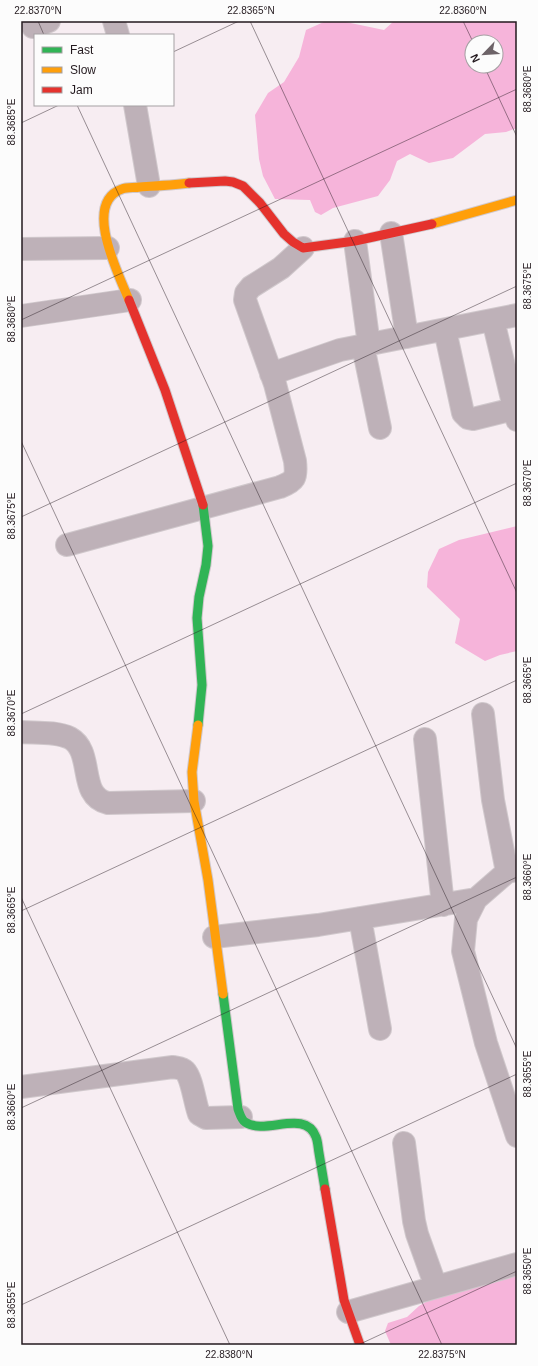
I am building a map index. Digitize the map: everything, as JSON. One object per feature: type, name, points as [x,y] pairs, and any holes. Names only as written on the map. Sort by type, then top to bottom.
[{"type":"street","points":[[114,21],[118,34]]},
{"type":"street","points":[[135,106],[149,186]]},
{"type":"street","points":[[360,1345],[344,1300],[316,1137],[310,1128],[302,1123],[256,1126],[246,1123],[241,1117],[238,1109],[214,937],[208,880],[194,801],[192,772],[202,685],[197,618],[208,546],[204,507],[165,390],[108,248],[104,222],[106,202],[110,196],[122,189],[217,181],[233,182],[240,185],[253,196],[283,233],[295,245],[303,248],[355,241],[447,221],[517,200]]},
{"type":"street","points":[[391,233],[407,337]]},
{"type":"street","points":[[355,241],[366,345],[380,428]]},
{"type":"street","points":[[21,249],[108,248]]},
{"type":"street","points":[[67,545],[280,487],[289,484],[294,479],[296,471],[295,461],[271,374],[245,300],[246,293],[251,287],[281,268],[303,248]]},
{"type":"street","points":[[21,316],[130,300]]},
{"type":"street","points":[[271,374],[328,354],[517,315]]},
{"type":"street","points":[[445,330],[463,413],[468,418],[473,419],[516,414],[493,320]]},
{"type":"street","points":[[483,714],[493,800],[512,871],[476,899],[466,919],[462,951],[486,1043],[517,1136]]},
{"type":"street","points":[[21,732],[58,734],[70,738],[77,744],[82,753],[91,790],[95,797],[102,801],[108,803],[194,801]]},
{"type":"street","points":[[425,739],[443,905]]},
{"type":"street","points":[[214,937],[318,925],[476,899]]},
{"type":"street","points":[[360,918],[380,1030]]},
{"type":"street","points":[[21,1087],[174,1067],[186,1071],[190,1079],[199,1114],[206,1118],[241,1117]]},
{"type":"street","points":[[404,1144],[414,1221],[436,1287]]},
{"type":"street","points":[[348,1312],[517,1264]]},
{"type":"shaded area","points":[[326,21],[341,21],[384,30],[394,21],[517,21],[517,128],[506,132],[485,134],[453,158],[429,163],[410,154],[397,161],[390,180],[378,196],[333,208],[321,215],[315,212],[310,200],[275,199],[263,176],[259,159],[255,115],[268,93],[284,82],[299,57],[306,30]]},
{"type":"shaded area","points":[[517,526],[517,651],[500,655],[485,661],[455,643],[460,619],[427,587],[428,572],[439,549],[459,540]]},
{"type":"shaded area","points":[[517,1275],[517,1345],[391,1345],[385,1331],[388,1323],[407,1317],[419,1306],[436,1296]]},
{"type":"traffic: fast","points":[[198,725],[202,685],[197,618],[208,546],[203,505]]},
{"type":"traffic: fast","points":[[223,994],[238,1109],[242,1118],[245,1122],[253,1125],[263,1126],[294,1123],[303,1124],[311,1129],[317,1141],[325,1189]]},
{"type":"traffic: slow","points":[[129,300],[112,258],[104,224],[105,209],[110,197],[126,188],[189,183]]},
{"type":"traffic: slow","points":[[432,224],[517,200]]},
{"type":"traffic: slow","points":[[198,725],[192,772],[194,801],[208,880],[223,994]]},
{"type":"traffic: jam","points":[[189,183],[225,181],[243,186],[260,203],[284,234],[303,248],[355,241],[432,224]]},
{"type":"traffic: jam","points":[[129,300],[165,390],[203,505]]},
{"type":"traffic: jam","points":[[325,1189],[344,1300],[360,1345]]}]
